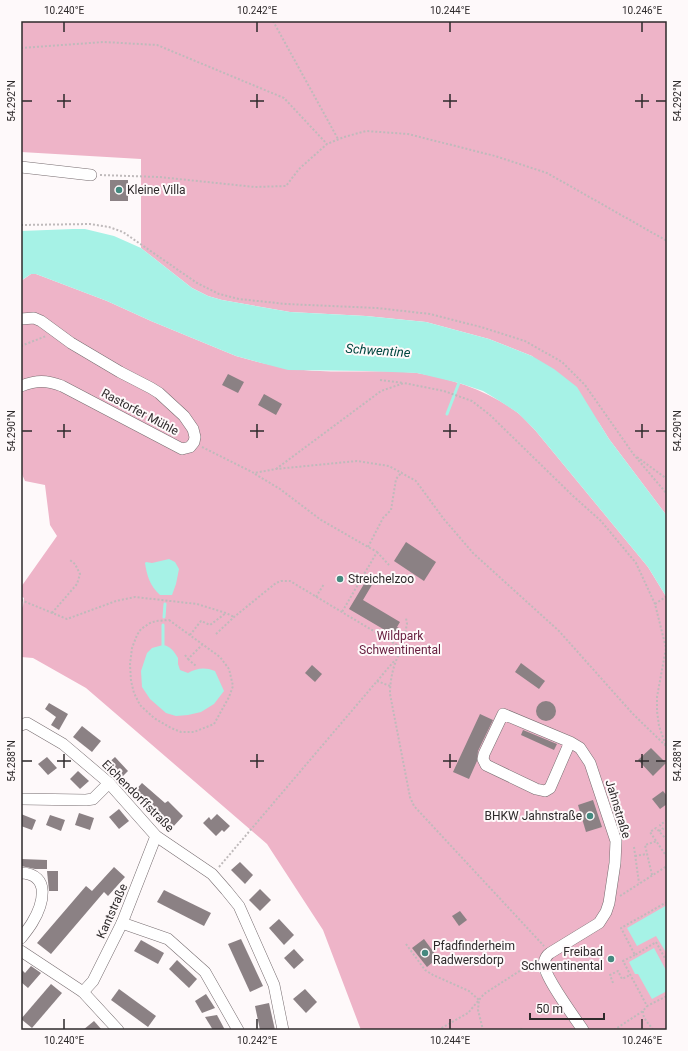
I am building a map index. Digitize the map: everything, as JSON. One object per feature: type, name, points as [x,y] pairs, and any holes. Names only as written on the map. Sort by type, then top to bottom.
[{"type":"street","points":[[21,167],[91,175]]},
{"type":"street","name":"Rastorfer Mühle","points":[[21,319],[34,318],[41,321],[71,343],[120,372],[151,388],[190,423],[195,434],[194,442],[190,447],[182,449],[50,381],[36,382],[21,386]]},
{"type":"street","points":[[503,714],[570,742],[550,788],[545,791],[492,768],[484,762],[484,754],[503,714]]},
{"type":"street","name":"Eichendorffstraße","points":[[21,725],[27,723],[63,744],[109,783],[156,836],[212,874],[239,906],[274,985],[283,1030]]},
{"type":"street","name":"Jahnstraße","points":[[548,956],[599,923],[606,912],[609,903],[615,863],[616,842],[590,763],[580,748],[570,742]]},
{"type":"street","points":[[21,799],[93,799],[109,783]]},
{"type":"street","name":"Kantstraße","points":[[83,992],[93,981],[122,923],[156,836]]},
{"type":"street","points":[[21,873],[28,873],[38,879],[42,884],[42,891],[38,913],[21,938]]},
{"type":"street","points":[[122,923],[168,939],[205,972],[238,1030]]},
{"type":"street","points":[[21,951],[83,992],[118,1030]]},
{"type":"street","points":[[548,956],[545,968],[547,974],[583,1030]]},
{"type":"path","points":[[274,21],[338,140]]},
{"type":"path","points":[[21,48],[104,42],[157,44],[284,98],[327,144]]},
{"type":"path","points":[[91,175],[159,177],[255,187],[286,186],[299,169],[327,144],[366,131],[408,134],[495,156],[547,173],[667,241]]},
{"type":"path","points":[[21,225],[90,224],[123,232],[197,283],[219,294],[239,299],[286,304],[377,308],[430,314],[481,326],[525,341],[562,362],[585,385],[634,455],[667,494]]},
{"type":"path","points":[[21,346],[56,332]]},
{"type":"path","points":[[380,380],[444,391],[472,401],[490,415],[572,496],[601,521],[636,563],[656,604],[666,648],[657,697],[657,711],[659,726],[667,746]]},
{"type":"path","points":[[276,469],[381,391],[404,383]]},
{"type":"path","points":[[194,442],[254,473],[280,489],[321,520],[377,552],[389,565]]},
{"type":"path","points":[[634,455],[667,479]]},
{"type":"path","points":[[254,473],[276,469],[357,461],[389,466],[416,481],[443,518],[473,553],[559,631],[628,708],[667,746]]},
{"type":"path","points":[[368,547],[383,518],[391,510],[396,479],[402,472]]},
{"type":"path","points":[[342,612],[377,552]]},
{"type":"path","points":[[52,613],[77,584],[80,574],[75,564],[70,560]]},
{"type":"path","points":[[216,634],[234,617],[276,583],[281,581],[290,581],[402,648]]},
{"type":"path","points":[[316,597],[324,584]]},
{"type":"path","points":[[656,604],[667,596]]},
{"type":"path","points":[[21,604],[22,600],[66,619],[116,601],[135,597],[197,604],[226,612],[234,617]]},
{"type":"path","points":[[190,635],[201,621],[210,625],[226,612]]},
{"type":"path","points":[[212,874],[396,659],[402,648],[407,624],[406,618]]},
{"type":"path","points":[[169,620],[202,645],[220,657],[229,669],[233,686],[230,697],[214,724],[194,732],[181,732],[154,718],[140,705],[134,693],[130,664],[132,648],[136,635],[141,629],[156,621],[169,620]]},
{"type":"path","points":[[188,659],[202,645]]},
{"type":"path","points":[[185,655],[196,666]]},
{"type":"path","points":[[396,659],[390,686],[391,702],[407,788],[414,806],[548,956],[540,958],[511,975],[484,994],[468,1012],[438,1030]]},
{"type":"path","points":[[377,681],[390,686]]},
{"type":"path","points":[[659,831],[663,829],[660,825],[667,820]]},
{"type":"path","points":[[667,840],[656,828],[650,832],[667,857]]},
{"type":"path","points":[[652,875],[645,845],[656,842]]},
{"type":"path","points":[[634,847],[639,884]]},
{"type":"path","points":[[635,856],[647,854]]},
{"type":"path","points":[[609,903],[667,866]]},
{"type":"path","points":[[635,954],[621,928],[667,902]]},
{"type":"path","points":[[647,1006],[623,961],[656,942],[667,962]]},
{"type":"path","points":[[406,944],[425,970],[432,975],[469,991],[479,1000]]},
{"type":"path","points":[[613,983],[610,976],[618,971],[622,979],[630,975]]},
{"type":"path","points":[[614,1030],[643,1011],[647,1006],[667,996]]},
{"type":"path","points":[[479,1000],[478,1010],[484,1030]]},
{"type":"path","points":[[643,1011],[646,1021],[650,1024],[653,1030]]},
{"type":"green space","points":[[21,21],[667,21],[667,516],[609,439],[599,423],[532,356],[489,339],[426,322],[366,316],[290,312],[222,300],[208,296],[192,288],[141,248],[141,159],[21,152]]},
{"type":"green space","name":"Wildpark Schwentinental","points":[[31,274],[36,274],[107,301],[236,356],[257,362],[288,368],[309,370],[393,371],[417,373],[457,382],[483,392],[507,405],[535,430],[648,567],[667,598],[667,1030],[587,1030],[549,967],[534,964],[577,1030],[361,1030],[323,930],[267,844],[86,688],[33,658],[21,657],[21,610],[24,598],[21,596],[21,587],[57,536],[50,525],[45,485],[25,481],[21,472],[21,281]]},
{"type":"water","name":"Schwentine","points":[[85,229],[114,236],[141,248],[192,288],[208,296],[222,300],[290,312],[366,316],[426,322],[489,339],[532,356],[554,369],[577,387],[609,439],[667,516],[667,598],[648,567],[535,430],[518,413],[498,400],[483,391],[459,383],[417,373],[288,370],[236,356],[107,301],[36,274],[31,274],[22,280],[21,283],[21,231]]},
{"type":"water","points":[[169,559],[175,562],[179,569],[176,584],[172,595],[160,595],[150,580],[145,563]]},
{"type":"water","points":[[163,645],[170,648],[175,653],[178,658],[180,670],[188,673],[201,669],[215,671],[224,691],[214,704],[201,712],[176,716],[166,713],[150,699],[142,687],[141,671],[147,653],[152,648]]},
{"type":"water","points":[[667,905],[667,954],[656,936],[637,946],[627,928]]},
{"type":"water","points":[[654,948],[667,972],[667,991],[652,999],[638,974],[635,974],[629,962]]},
{"type":"building","name":"Kleine Villa","points":[[110,180],[128,180],[128,201],[110,201]]},
{"type":"building","points":[[228,374],[244,382],[238,393],[222,385]]},
{"type":"building","points":[[264,394],[282,404],[276,415],[258,405]]},
{"type":"building","points":[[406,542],[436,562],[424,581],[394,561]]},
{"type":"building","points":[[370,574],[376,578],[363,600],[400,622],[395,636],[349,609]]},
{"type":"building","points":[[521,663],[545,681],[539,689],[515,672]]},
{"type":"building","points":[[312,665],[322,674],[315,682],[305,673]]},
{"type":"building","points":[[546,701],[553,704],[556,711],[553,718],[546,721],[539,718],[536,711],[539,704]]},
{"type":"building","points":[[49,703],[68,714],[59,730],[51,725],[56,717],[45,709]]},
{"type":"building","points":[[480,714],[493,720],[478,751],[477,761],[469,779],[453,772]]},
{"type":"building","points":[[82,726],[101,741],[92,752],[73,737]]},
{"type":"building","points":[[523,730],[557,744],[554,750],[521,735]]},
{"type":"building","points":[[651,748],[666,763],[653,776],[638,760]]},
{"type":"building","points":[[47,757],[57,768],[48,775],[38,764]]},
{"type":"building","points":[[115,757],[128,771],[120,779],[106,765]]},
{"type":"building","points":[[78,771],[89,781],[80,789],[70,779]]},
{"type":"building","points":[[142,783],[165,803],[168,801],[183,816],[172,828],[147,803],[146,805],[133,793]]},
{"type":"building","points":[[663,791],[667,796],[667,804],[660,809],[652,799]]},
{"type":"building","name":"BHKW Jahnstraße","points":[[593,800],[602,827],[586,832],[578,805]]},
{"type":"building","points":[[119,809],[129,821],[119,829],[109,817]]},
{"type":"building","points":[[79,813],[94,818],[90,830],[75,825]]},
{"type":"building","points":[[21,814],[36,820],[32,830],[21,826]]},
{"type":"building","points":[[217,814],[230,826],[224,832],[222,830],[216,836],[203,823],[209,817],[211,820]]},
{"type":"building","points":[[50,815],[65,820],[61,831],[46,825]]},
{"type":"building","points":[[21,859],[47,860],[47,869],[35,869],[21,866]]},
{"type":"building","points":[[240,862],[253,875],[245,884],[231,870]]},
{"type":"building","points":[[114,867],[125,877],[108,896],[104,892],[51,954],[37,943],[86,886],[92,891]]},
{"type":"building","points":[[47,871],[58,871],[58,891],[49,891]]},
{"type":"building","points":[[260,889],[271,900],[260,911],[249,900]]},
{"type":"building","points":[[164,890],[211,913],[204,926],[157,902]]},
{"type":"building","points":[[460,911],[467,920],[459,926],[452,916]]},
{"type":"building","points":[[279,919],[294,935],[284,945],[269,928]]},
{"type":"building","points":[[241,939],[263,986],[250,992],[228,944]]},
{"type":"building","name":"Pfadfinderheim Radwersdorp","points":[[424,939],[438,958],[427,967],[412,948]]},
{"type":"building","points":[[141,940],[164,953],[158,964],[134,951]]},
{"type":"building","points":[[294,949],[304,960],[294,969],[284,958]]},
{"type":"building","points":[[177,960],[197,979],[189,988],[169,969]]},
{"type":"building","points":[[31,966],[41,973],[28,988],[21,982],[21,969],[25,973]]},
{"type":"building","points":[[51,984],[62,993],[32,1028],[21,1019]]},
{"type":"building","points":[[119,989],[156,1016],[148,1027],[111,1000]]},
{"type":"building","points":[[305,989],[317,1002],[306,1013],[293,999]]},
{"type":"building","points":[[206,994],[215,1008],[202,1013],[195,1001]]},
{"type":"building","points":[[269,1003],[275,1030],[260,1030],[255,1006]]},
{"type":"building","points":[[217,1015],[225,1030],[213,1030],[205,1017]]},
{"type":"building","points":[[94,1021],[102,1030],[83,1030]]},
{"type":"waterway","points":[[447,414],[460,380]]},
{"type":"waterway","points":[[164,617],[165,604]]},
{"type":"waterway","points":[[163,625],[163,645]]},
{"type":"place","name":"Kleine Villa","points":[[119,190]]},
{"type":"place","name":"Streichelzoo","points":[[340,579]]},
{"type":"place","name":"BHKW Jahnstraße","points":[[590,816]]},
{"type":"place","name":"Pfadfinderheim Radwersdorp","points":[[425,953]]},
{"type":"place","name":"Freibad Schwentinental","points":[[611,959]]}]
